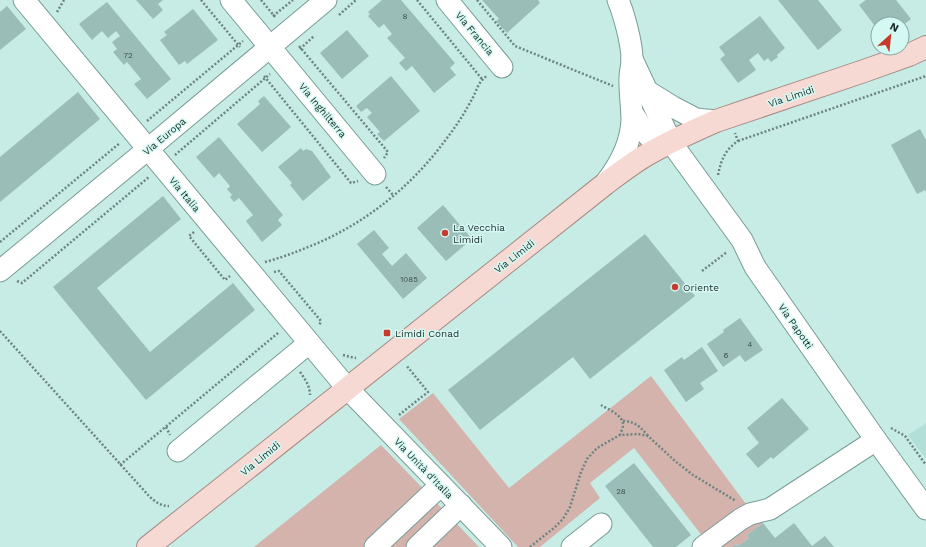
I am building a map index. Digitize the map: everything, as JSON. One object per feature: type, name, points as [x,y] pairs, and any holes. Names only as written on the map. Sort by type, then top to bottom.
[{"type":"main road","name":"Via Limidi","points":[[148,547],[605,184],[638,160],[693,131],[716,121],[864,72],[926,47]]},
{"type":"street","name":"Via Italia","points":[[24,0],[148,150],[314,336],[347,388]]},
{"type":"street","name":"Via Inghilterra","points":[[231,0],[375,174]]},
{"type":"street","name":"Via Europa","points":[[6,274],[148,150],[326,0]]},
{"type":"street","name":"Via Francia","points":[[447,0],[502,67]]},
{"type":"street","points":[[605,184],[613,174],[622,157],[629,139],[632,121],[630,82],[632,59],[622,2]]},
{"type":"street","points":[[632,59],[647,91],[666,145],[654,143],[632,112]]},
{"type":"street","points":[[647,91],[696,119],[716,121]]},
{"type":"street","name":"Via Papotti","points":[[666,145],[678,152],[742,240],[755,267],[876,440],[926,508]]},
{"type":"street","points":[[178,451],[290,358],[314,336]]},
{"type":"street","name":"Via Unità d'Italia","points":[[347,388],[501,547]]},
{"type":"street","points":[[703,547],[741,518],[770,509],[876,440]]},
{"type":"street","points":[[375,547],[441,485]]},
{"type":"street","points":[[417,547],[460,505]]},
{"type":"street","points":[[572,547],[601,524]]},
{"type":"path","points":[[52,10],[56,15],[64,0]]},
{"type":"path","points":[[0,242],[293,0]]},
{"type":"path","points":[[334,19],[356,0]]},
{"type":"path","points":[[417,0],[482,79]]},
{"type":"path","points":[[6,274],[22,283],[317,34]]},
{"type":"path","points":[[738,141],[926,76]]},
{"type":"path","points":[[263,263],[267,268]]},
{"type":"path","points":[[271,273],[279,271],[321,321],[314,336]]},
{"type":"path","points":[[0,331],[149,496],[161,505],[168,507],[174,505]]},
{"type":"path","points":[[120,465],[280,332]]},
{"type":"path","points":[[337,351],[351,357],[359,358]]},
{"type":"path","points":[[384,427],[428,392],[394,351]]},
{"type":"path","points":[[290,358],[308,384],[310,389],[308,398]]},
{"type":"path","points":[[601,405],[614,412],[622,421],[623,425],[620,435]]},
{"type":"path","points":[[622,421],[634,423],[641,428],[675,461],[693,475],[758,512]]},
{"type":"path","points":[[530,547],[563,519],[570,507],[581,472],[587,459],[597,448],[620,435],[638,434],[648,436]]},
{"type":"shaded area","points":[[651,376],[746,504],[763,523],[747,535],[749,538],[738,546],[736,544],[732,547],[691,547],[703,537],[634,448],[590,483],[600,498],[540,547],[518,547],[399,419],[433,393],[509,488]]},
{"type":"shaded area","points":[[926,423],[926,459],[908,435]]},
{"type":"shaded area","points":[[381,445],[479,547],[254,547]]},
{"type":"building","points":[[136,0],[163,0],[158,4],[163,10],[153,19]]},
{"type":"building","points":[[382,0],[401,0],[455,63],[450,68],[456,75],[434,93],[412,66],[406,71],[399,63],[405,58],[387,38],[392,34],[384,24],[379,28],[368,16],[370,14],[368,12]]},
{"type":"building","points":[[482,0],[538,0],[540,3],[507,33],[496,21],[499,19]]},
{"type":"building","points":[[778,0],[818,0],[842,30],[818,50]]},
{"type":"building","points":[[866,0],[896,0],[909,16],[870,16],[870,19],[859,5]]},
{"type":"building","points":[[107,2],[171,79],[147,99],[134,84],[141,79],[127,62],[124,65],[113,52],[117,49],[112,42],[120,36],[116,31],[108,38],[102,31],[92,40],[79,24]]},
{"type":"building","points":[[7,6],[26,29],[0,50],[0,12]]},
{"type":"building","points":[[193,9],[218,40],[187,64],[185,61],[179,65],[160,40],[167,35],[164,32]]},
{"type":"building","points":[[760,16],[785,48],[777,55],[778,57],[771,62],[768,58],[764,61],[758,53],[749,60],[756,70],[738,83],[720,59],[725,55],[719,47]]},
{"type":"building","points":[[347,30],[369,56],[342,79],[320,53]]},
{"type":"building","points":[[391,76],[420,111],[384,141],[377,134],[380,132],[367,117],[372,113],[367,108],[361,112],[356,106]]},
{"type":"building","points":[[78,92],[100,119],[0,202],[0,157]]},
{"type":"building","points":[[264,96],[291,127],[262,152],[237,124],[260,104],[258,101]]},
{"type":"building","points":[[920,129],[926,140],[926,193],[925,190],[917,194],[891,145]]},
{"type":"building","points":[[219,137],[283,215],[278,220],[282,225],[262,242],[246,221],[253,215],[239,198],[234,202],[230,197],[232,195],[227,189],[230,186],[219,173],[214,178],[196,157]]},
{"type":"building","points":[[301,148],[303,151],[306,149],[312,151],[331,177],[303,201],[290,185],[292,183],[278,167]]},
{"type":"building","points":[[163,196],[181,219],[97,288],[150,352],[233,283],[255,310],[146,400],[53,287]]},
{"type":"building","name":"La Vecchia Limidi","points":[[443,205],[472,239],[446,261],[417,228]]},
{"type":"building","points":[[374,230],[389,248],[382,254],[392,266],[406,253],[427,278],[403,299],[357,244]]},
{"type":"building","points":[[645,234],[695,296],[590,379],[573,357],[480,430],[448,390]]},
{"type":"building","points":[[740,318],[763,350],[745,362],[740,355],[723,367],[707,344]]},
{"type":"building","points":[[702,347],[718,371],[700,383],[704,389],[686,402],[664,370],[682,357],[684,360]]},
{"type":"building","points":[[782,398],[809,429],[773,459],[771,457],[758,468],[746,454],[759,443],[747,428]]},
{"type":"building","points":[[634,463],[691,535],[676,547],[653,547],[605,486]]},
{"type":"building","points":[[763,523],[775,538],[794,523],[812,546],[825,536],[834,547],[732,547],[736,544],[738,546],[749,538],[747,535]]},
{"type":"place","name":"La Vecchia Limidi","points":[[445,233]]},
{"type":"place","name":"Oriente","points":[[675,287]]},
{"type":"place","name":"Limidi Conad","points":[[387,333]]}]
